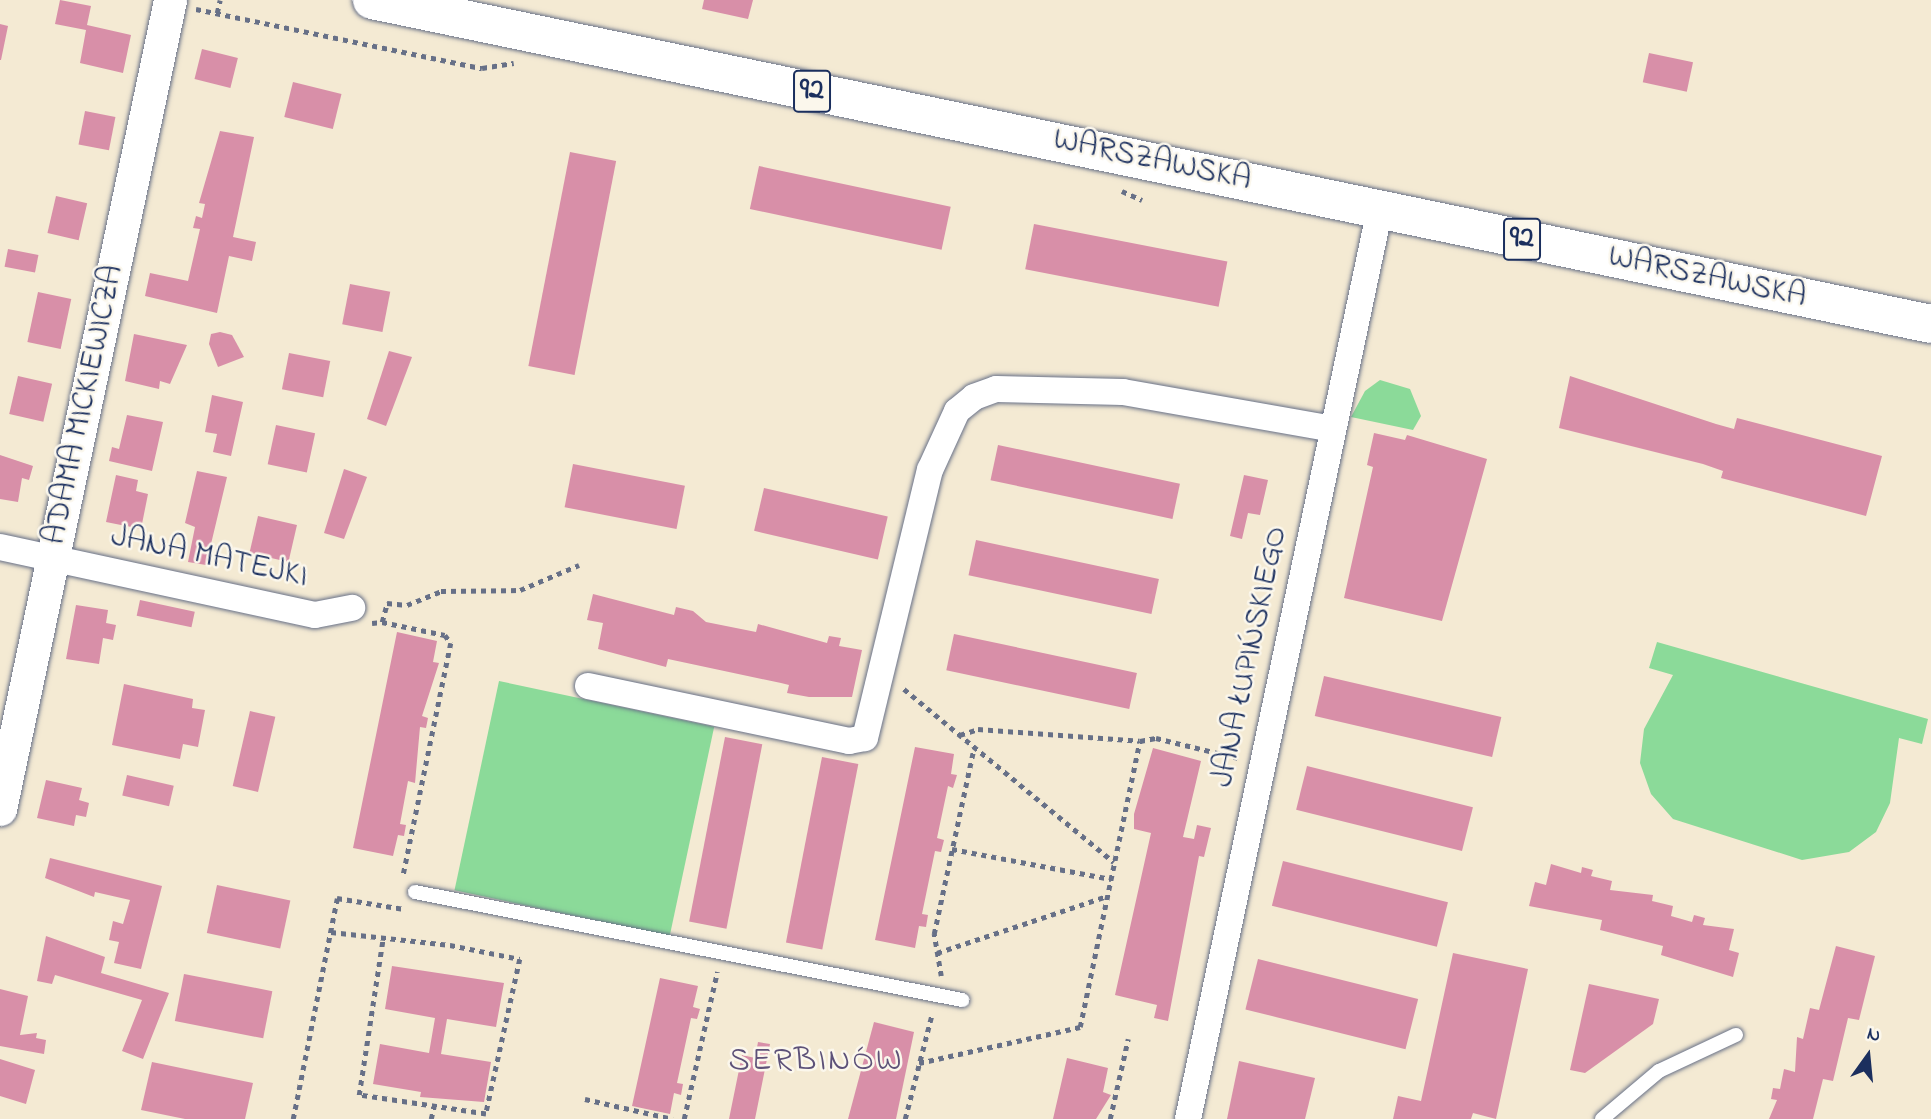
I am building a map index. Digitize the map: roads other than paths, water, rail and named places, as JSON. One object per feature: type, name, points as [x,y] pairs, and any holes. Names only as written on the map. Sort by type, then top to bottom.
[{"type":"main road","name":"WARSZAWSKA","points":[[372,0],[1931,324]]},
{"type":"street","name":"ADAMA MICKIEWICZA","points":[[0,809],[53,559],[179,3]]},
{"type":"street","name":"JANA ŁUPIŃSKIEGO","points":[[1188,1119],[1380,209]]},
{"type":"street","points":[[588,686],[849,741],[865,738],[872,727],[930,470],[957,411],[974,397],[996,389],[1123,392],[1332,429]]},
{"type":"street","name":"JANA MATEJKI","points":[[0,547],[315,615],[354,616]]},
{"type":"lane","points":[[408,890],[962,1000]]},
{"type":"lane","points":[[1602,1119],[1659,1071],[1736,1035]]},
{"type":"district","name":"SERBINÓW","points":[[816,1062]]}]
